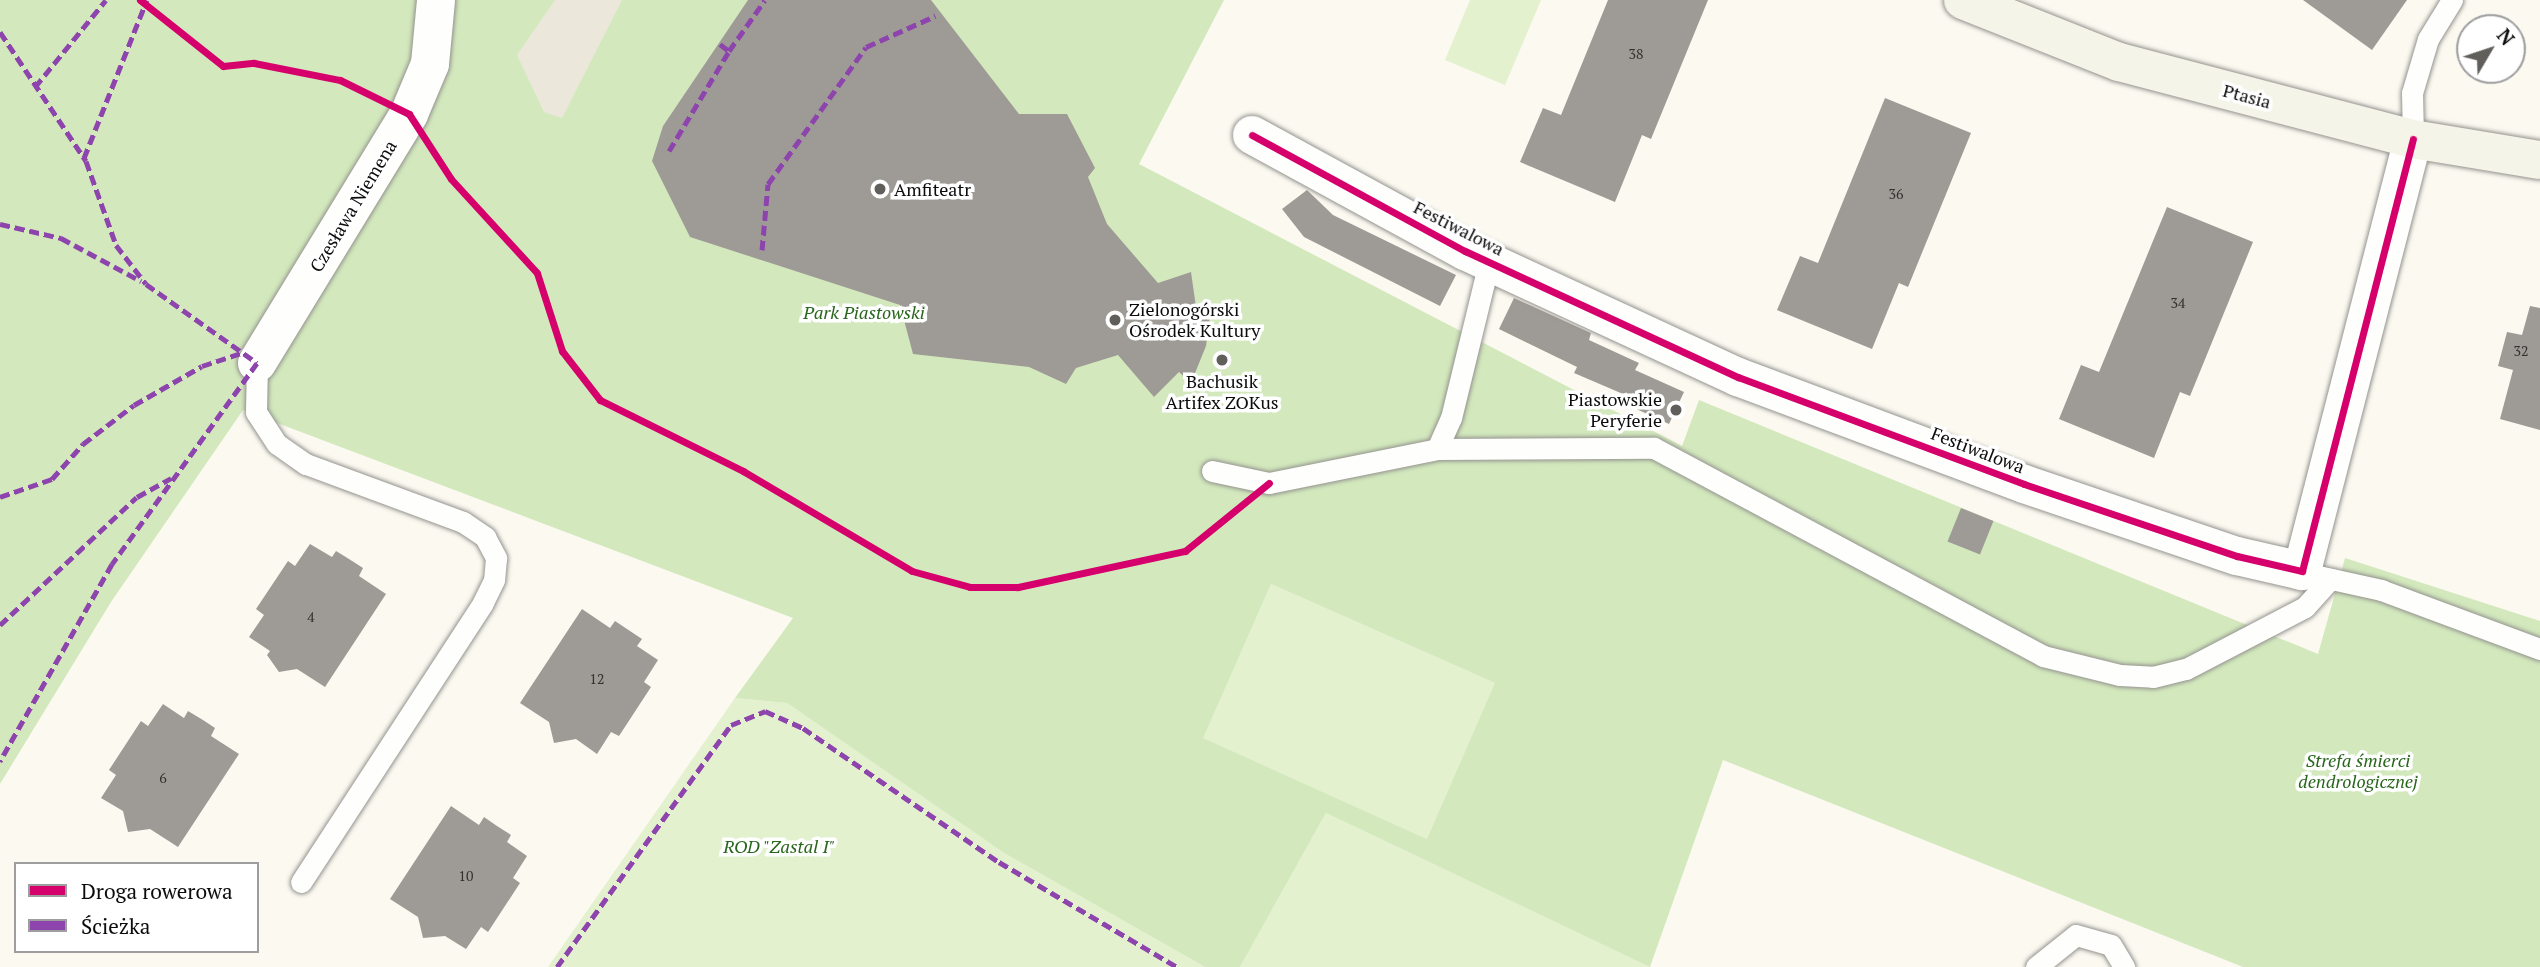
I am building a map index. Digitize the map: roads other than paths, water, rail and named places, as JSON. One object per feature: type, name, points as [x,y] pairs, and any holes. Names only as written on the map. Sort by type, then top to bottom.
[{"type":"street","name":"Czesława Niemena","points":[[257,363],[409,114],[430,64],[436,0]]},
{"type":"street","name":"Ptasia","points":[[1963,0],[2119,62],[2413,139],[2540,160]]},
{"type":"street","name":"Festiwalowa","points":[[1252,135],[1489,262],[1738,377],[2024,485],[2237,556],[2316,575]]},
{"type":"street","points":[[2316,575],[2413,139]]},
{"type":"lane","points":[[2413,139],[2412,93],[2428,39],[2452,0]]},
{"type":"lane","points":[[1437,449],[1451,418],[1489,262]]},
{"type":"lane","points":[[257,363],[256,412],[277,444],[306,464],[463,522],[485,537],[496,558],[494,580],[483,603],[301,882]]},
{"type":"lane","points":[[1212,471],[1269,483],[1437,449],[1654,448],[2043,656],[2120,675],[2153,677],[2186,669],[2305,607],[2316,575],[2381,590],[2540,649]]},
{"type":"lane","points":[[2036,967],[2076,935],[2111,945],[2124,967]]},
{"type":"place","name":"Amfiteatr","points":[[880,189]]},
{"type":"place","name":"Zielonogórski Ośrodek Kultury","points":[[1115,320]]},
{"type":"place","name":"Bachusik Artifex ZOKus","points":[[1222,360]]},
{"type":"place","name":"Piastowskie Peryferie","points":[[1676,410]]},
{"type":"park label","name":"Park Piastowski","points":[[864,312]]},
{"type":"park label","name":"Strefa śmierci dendrologicznej","points":[[2358,771]]},
{"type":"park label","name":"ROD \"Zastal I\"","points":[[779,846]]}]
